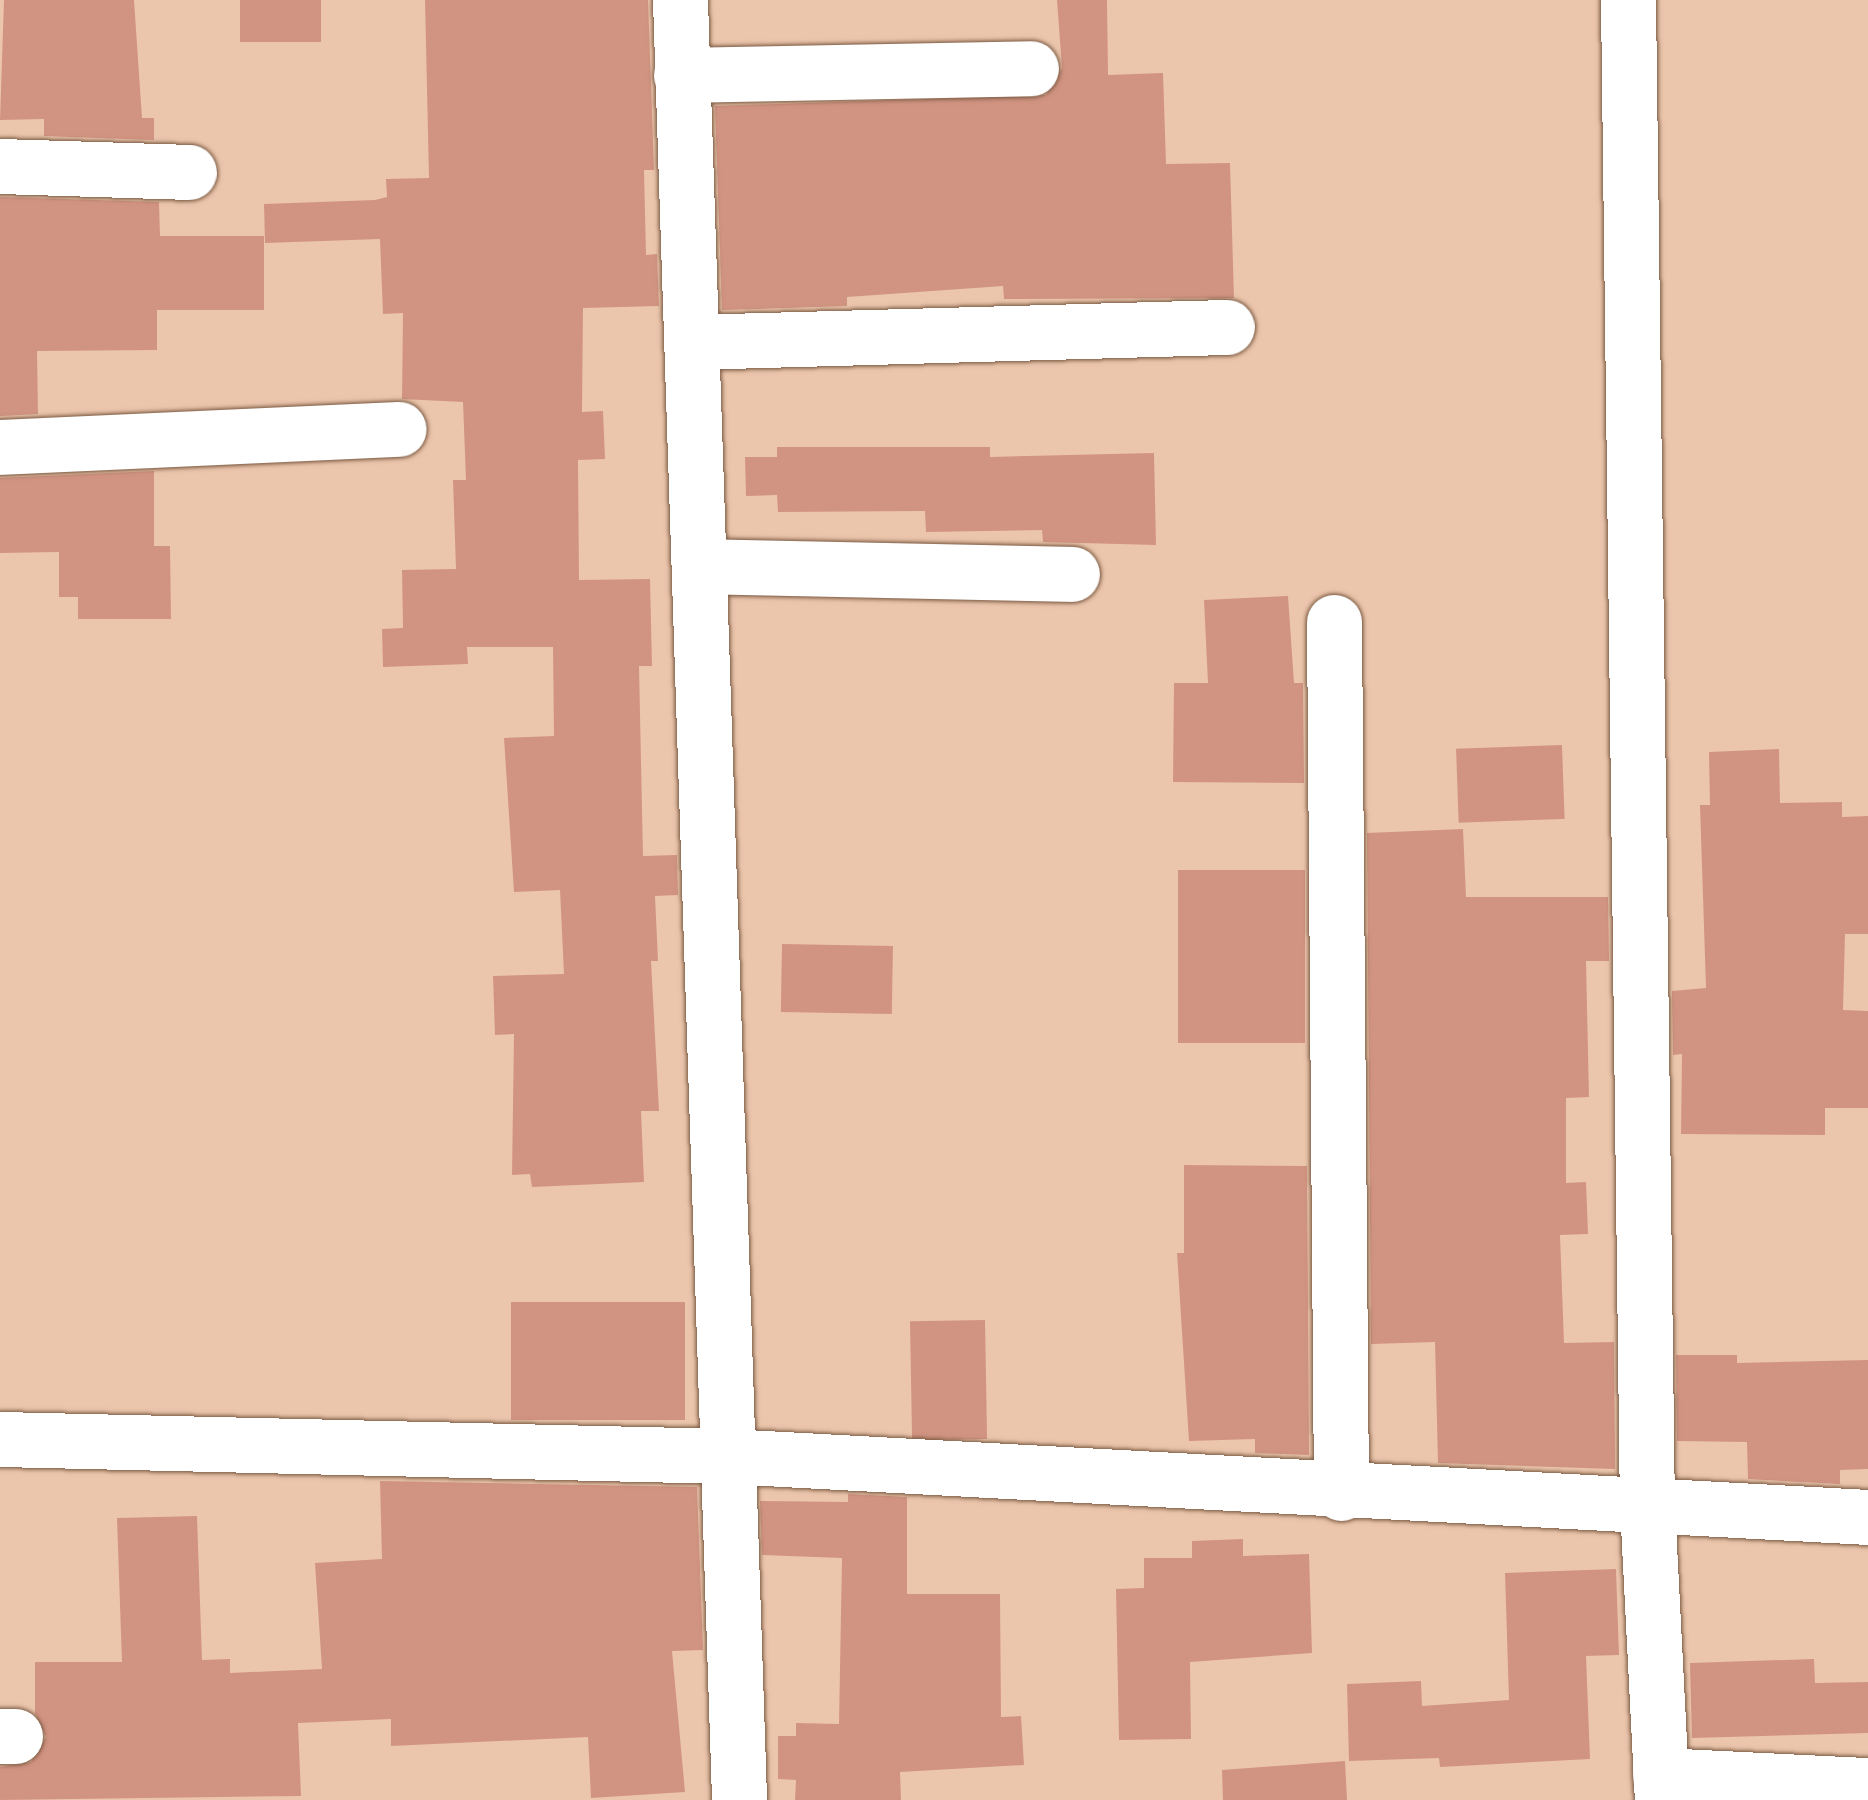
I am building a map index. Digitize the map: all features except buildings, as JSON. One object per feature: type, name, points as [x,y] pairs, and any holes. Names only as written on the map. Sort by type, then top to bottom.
[{"type":"street","points":[[680,0],[739,1800]]},
{"type":"street","points":[[1628,0],[1648,1505],[1661,1787],[1868,1785]]},
{"type":"street","points":[[682,76],[1031,68]]},
{"type":"street","points":[[0,166],[189,172]]},
{"type":"street","points":[[692,342],[1227,327]]},
{"type":"street","points":[[0,447],[399,430]]},
{"type":"street","points":[[700,566],[1072,574]]},
{"type":"street","points":[[1334,622],[1341,1493]]},
{"type":"street","points":[[0,1439],[727,1456],[1341,1493],[1868,1517]]}]
